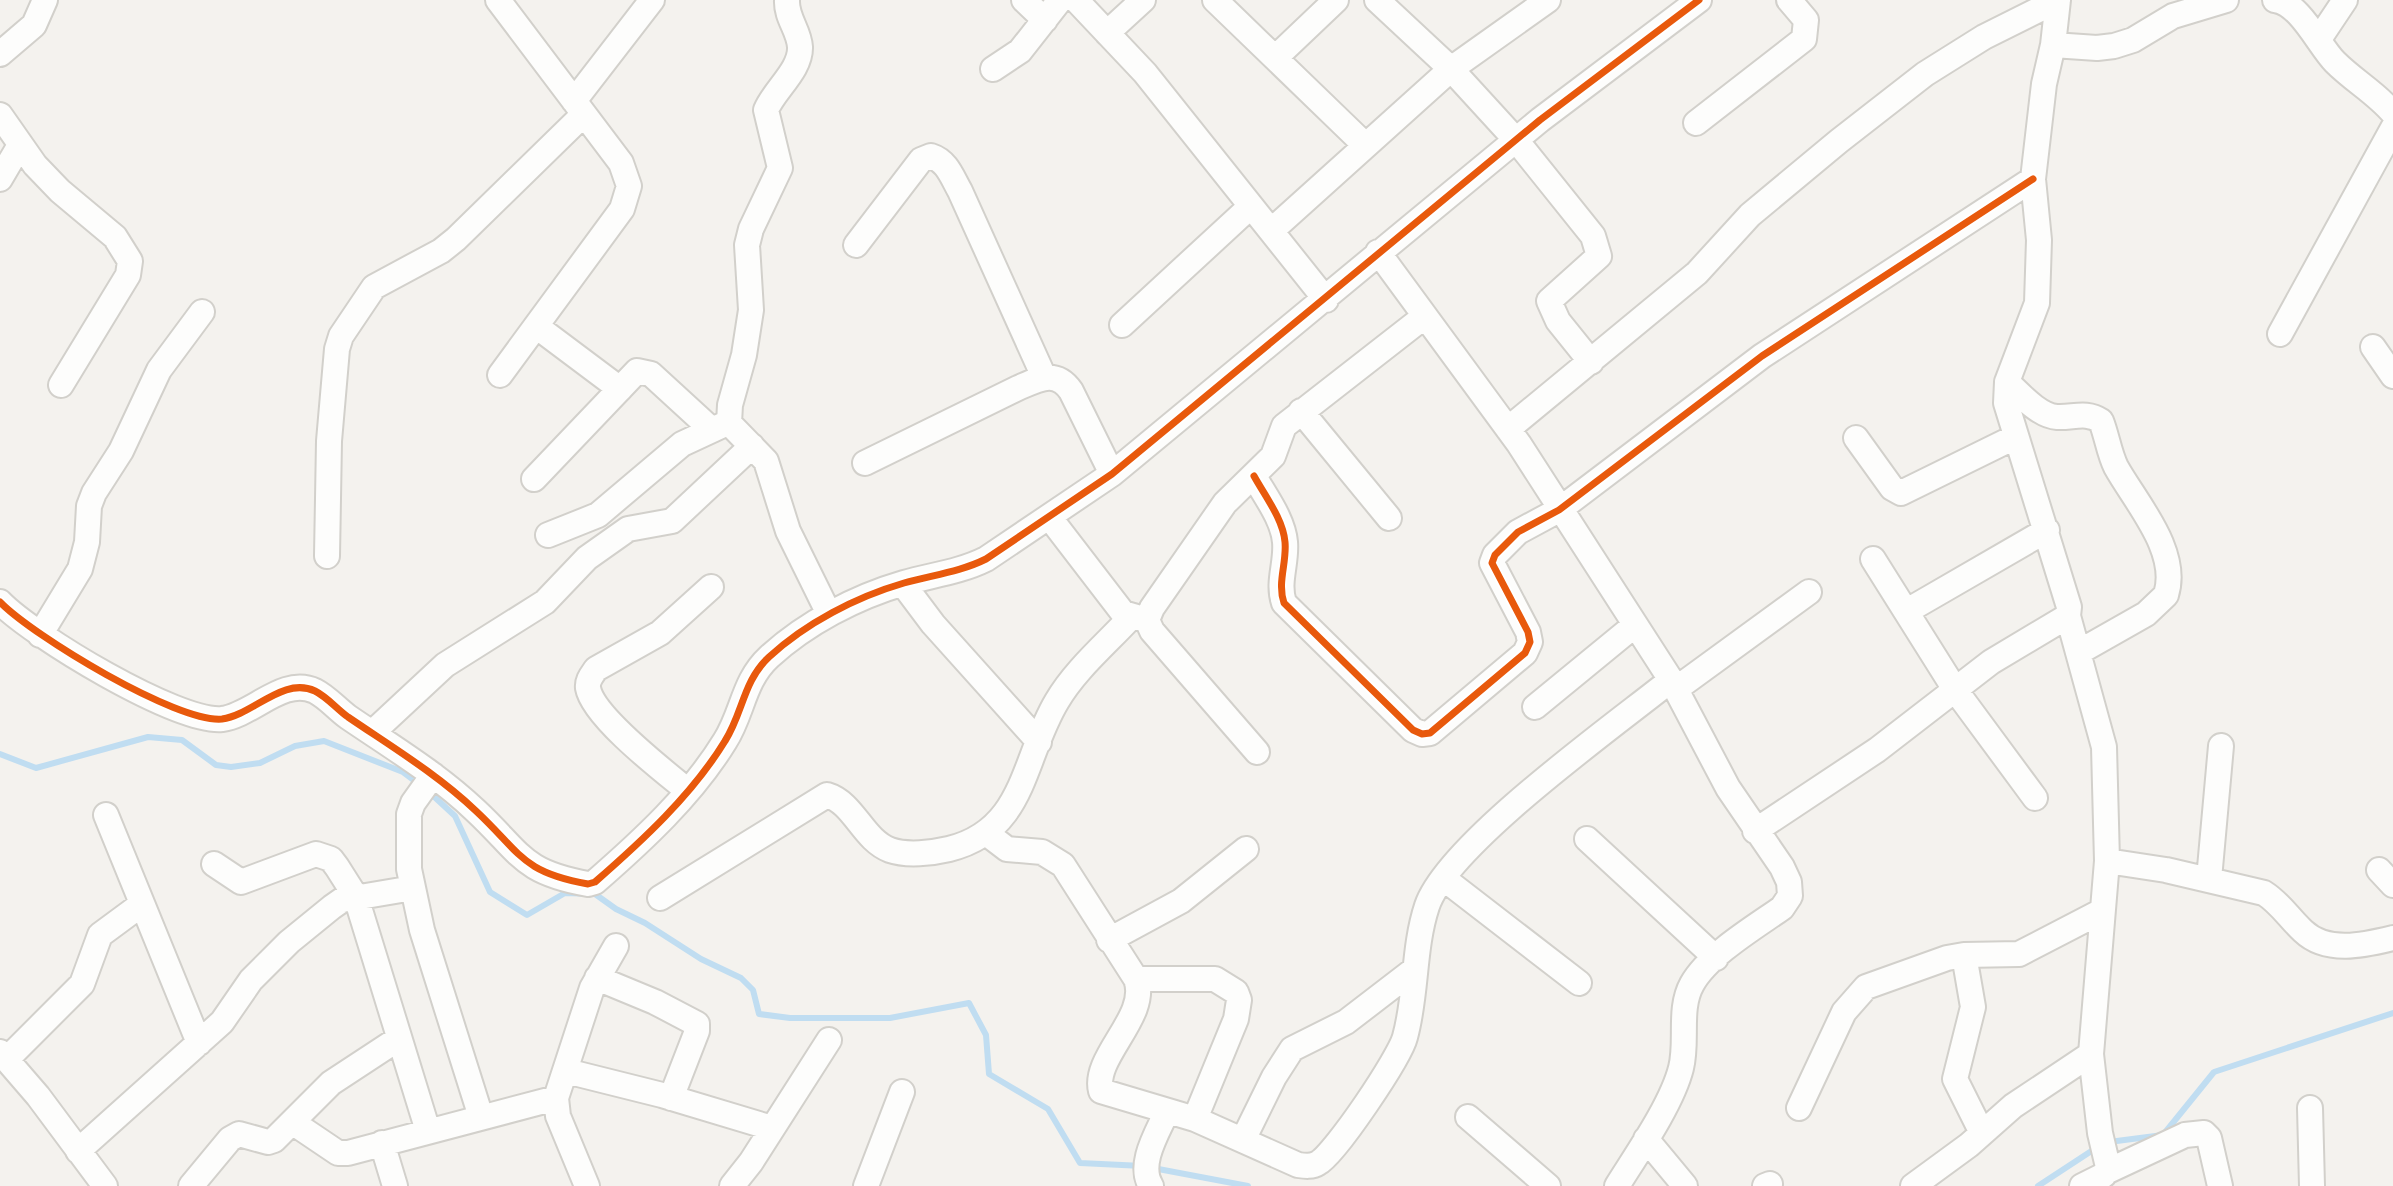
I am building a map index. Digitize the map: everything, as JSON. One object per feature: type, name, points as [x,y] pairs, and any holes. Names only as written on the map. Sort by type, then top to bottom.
[{"type":"street","points":[[0,54],[34,24],[45,0]]},
{"type":"street","points":[[498,0],[621,163],[627,175],[628,196],[622,209],[500,375]]},
{"type":"street","points":[[327,556],[329,440],[337,349],[352,316],[374,288],[441,251],[456,239],[579,108],[652,0]]},
{"type":"street","points":[[548,535],[598,515],[657,468],[682,444],[720,426],[751,310],[747,245],[751,229],[780,168],[766,122],[766,110],[799,57],[800,46],[788,17],[787,0]]},
{"type":"street","points":[[1024,0],[1045,20]]},
{"type":"street","points":[[993,69],[1020,51],[1060,0]]},
{"type":"street","points":[[1076,0],[1145,73],[1325,300]]},
{"type":"street","points":[[1107,33],[1143,0]]},
{"type":"street","points":[[1215,0],[1366,145]]},
{"type":"street","points":[[1276,58],[1336,0]]},
{"type":"street","points":[[1377,0],[1451,69],[1516,140],[1593,236],[1599,256],[1594,264],[1549,301],[1558,321],[1591,362]]},
{"type":"street","points":[[1271,231],[1451,69],[1548,0]]},
{"type":"street","points":[[0,602],[40,635],[89,666],[206,719],[235,717],[285,691],[306,688],[318,693],[430,779],[477,811],[529,864],[543,874],[588,884],[605,874],[688,791],[727,738],[746,688],[756,671],[771,656],[829,614],[902,584],[969,568],[1050,518],[1112,474],[1516,140],[1699,0]]},
{"type":"street","points":[[1696,123],[1804,39],[1805,20],[1789,0]]},
{"type":"street","points":[[2058,0],[2053,45],[2044,84],[2033,179],[2039,240],[2037,303],[2007,382],[2006,403],[2069,607],[2068,616],[2104,747],[2107,861],[2091,1054],[2100,1133],[2108,1166]]},
{"type":"street","points":[[1508,429],[1697,273],[1750,215],[1839,141],[1925,74],[1984,37],[2058,0]]},
{"type":"street","points":[[2053,45],[2114,46],[2133,40],[2173,16],[2226,0]]},
{"type":"street","points":[[2275,0],[2301,17],[2334,62],[2380,98],[2393,113]]},
{"type":"street","points":[[2319,39],[2345,0]]},
{"type":"street","points":[[0,115],[20,145],[60,191],[115,237],[130,261],[128,275],[61,385]]},
{"type":"street","points":[[2280,334],[2393,128]]},
{"type":"street","points":[[0,179],[20,145]]},
{"type":"street","points":[[856,245],[921,160],[931,156],[939,159],[948,168],[960,191],[1044,377]]},
{"type":"street","points":[[1254,476],[1282,526],[1285,538],[1280,592],[1284,603],[1413,730],[1422,734],[1440,726],[1525,653],[1530,642],[1528,632],[1492,563],[1505,542],[1559,510],[1762,356],[2033,179]]},
{"type":"street","points":[[1122,325],[1251,206]]},
{"type":"street","points":[[1378,252],[1508,429],[1674,684],[1728,788],[1782,867],[1789,882],[1790,896],[1782,908],[1716,958],[1692,982],[1686,998],[1681,1068],[1646,1139],[1617,1186]]},
{"type":"street","points":[[40,635],[80,569],[87,542],[89,506],[94,493],[121,451],[159,370],[202,312]]},
{"type":"street","points":[[660,898],[827,795],[841,803],[875,840],[888,849],[900,852],[937,852],[969,844],[986,833],[1016,798],[1057,701],[1152,608],[1225,503],[1273,456],[1284,426],[1424,316]]},
{"type":"street","points":[[536,326],[620,389]]},
{"type":"street","points":[[2373,346],[2393,376]]},
{"type":"street","points":[[534,479],[637,371],[644,370],[752,446],[766,461],[788,531],[829,614]]},
{"type":"street","points":[[865,463],[1044,377],[1056,377],[1065,382],[1112,474]]},
{"type":"street","points":[[2007,382],[2034,406],[2062,416],[2087,415],[2101,421],[2115,465],[2145,514],[2162,549],[2168,589],[2166,596],[2140,618],[2079,652]]},
{"type":"street","points":[[1301,411],[1389,518]]},
{"type":"street","points":[[1857,438],[1892,488],[1901,493],[2015,437]]},
{"type":"street","points":[[372,733],[445,665],[545,602],[587,558],[628,529],[673,522],[752,446]]},
{"type":"street","points":[[1050,518],[1116,606],[1139,619],[1152,631],[1257,752]]},
{"type":"street","points":[[1907,611],[2047,530]]},
{"type":"street","points":[[1873,559],[1956,691],[2035,798]]},
{"type":"street","points":[[902,584],[933,624],[1039,742]]},
{"type":"street","points":[[688,791],[613,724],[588,688],[589,678],[596,669],[660,633],[711,587]]},
{"type":"street","points":[[986,833],[1007,849],[1042,852],[1063,865],[1136,979],[1139,996],[1099,1084],[1106,1095],[1195,1119],[1298,1165],[1310,1166],[1328,1155],[1396,1060],[1405,1039],[1427,905],[1443,878],[1521,800],[1674,684],[1809,592]]},
{"type":"street","points":[[1755,831],[1877,750],[1991,662],[2068,616]]},
{"type":"street","points":[[1535,707],[1635,625]]},
{"type":"street","points":[[2209,879],[2221,746]]},
{"type":"street","points":[[430,779],[412,803],[408,827],[409,869],[422,930],[481,1118]]},
{"type":"street","points":[[106,815],[199,1043]]},
{"type":"street","points":[[1587,839],[1716,958]]},
{"type":"street","points":[[1109,940],[1181,901],[1246,849]]},
{"type":"street","points":[[214,864],[241,882],[302,858],[323,855],[337,867],[356,897],[428,1131]]},
{"type":"street","points":[[2107,861],[2166,870],[2264,893],[2277,901],[2316,942],[2332,945],[2370,943],[2393,938]]},
{"type":"street","points":[[1443,878],[1579,983]]},
{"type":"street","points":[[78,1150],[222,1022],[251,980],[289,942],[332,907],[356,897],[413,888]]},
{"type":"street","points":[[101,1185],[78,1150],[5,1065],[82,984],[100,935],[142,904]]},
{"type":"street","points":[[1799,1108],[1844,1012],[1856,995],[1876,983],[1964,954],[2019,954],[2102,911]]},
{"type":"street","points":[[587,1186],[558,1116],[556,1098],[583,1012],[597,978],[616,946]]},
{"type":"street","points":[[1964,954],[1973,1007],[1955,1079],[1982,1133]]},
{"type":"street","points":[[1243,1140],[1273,1077],[1292,1049],[1346,1022],[1415,969]]},
{"type":"street","points":[[597,978],[673,1010],[697,1024],[697,1031],[671,1098]]},
{"type":"street","points":[[1136,979],[1215,979],[1236,992],[1239,1000],[1236,1019],[1195,1119]]},
{"type":"street","points":[[191,1186],[230,1139],[239,1134],[268,1142],[331,1083],[398,1039]]},
{"type":"street","points":[[732,1186],[829,1040]]},
{"type":"street","points":[[1913,1186],[2013,1106],[2091,1054]]},
{"type":"street","points":[[566,1070],[772,1128]]},
{"type":"street","points":[[866,1186],[902,1092]]},
{"type":"street","points":[[292,1122],[338,1153],[556,1098]]},
{"type":"street","points":[[2310,1108],[2312,1186]]},
{"type":"street","points":[[1148,1172],[1167,1111]]},
{"type":"street","points":[[1468,1117],[1548,1186]]},
{"type":"street","points":[[2082,1186],[2108,1166],[2185,1135],[2204,1133],[2208,1138],[2220,1186]]},
{"type":"street","points":[[1646,1139],[1685,1186]]},
{"type":"street","points":[[382,1143],[395,1186]]},
{"type":"waterway","points":[[0,754],[36,768],[148,737],[182,740],[216,765],[231,767],[260,763],[295,746],[324,741],[403,772],[419,784]]},
{"type":"waterway","points":[[428,791],[455,816],[490,892],[527,915],[565,893],[595,894],[701,959],[741,978],[753,990],[759,1014],[790,1018],[890,1018],[969,1003],[986,1035],[989,1074],[1048,1109],[1080,1163],[1143,1166]]},
{"type":"waterway","points":[[2109,1142],[2163,1135],[2214,1072],[2393,1013]]},
{"type":"waterway","points":[[2038,1186],[2096,1148]]},
{"type":"waterway","points":[[1153,1168],[1248,1186]]},
{"type":"cycle path","points":[[0,602],[42,635],[106,675],[141,693],[201,717],[222,719],[234,716],[291,688],[315,691],[446,785],[535,867],[566,879],[588,884],[595,882],[682,799],[725,741],[760,666],[783,645],[815,622],[868,596],[986,559],[1112,474],[1540,120],[1699,0]]},
{"type":"cycle path","points":[[1254,476],[1284,533],[1281,588],[1284,603],[1413,730],[1422,734],[1430,733],[1525,653],[1530,642],[1528,632],[1492,563],[1495,555],[1518,532],[1559,510],[1762,356],[2033,179]]}]
